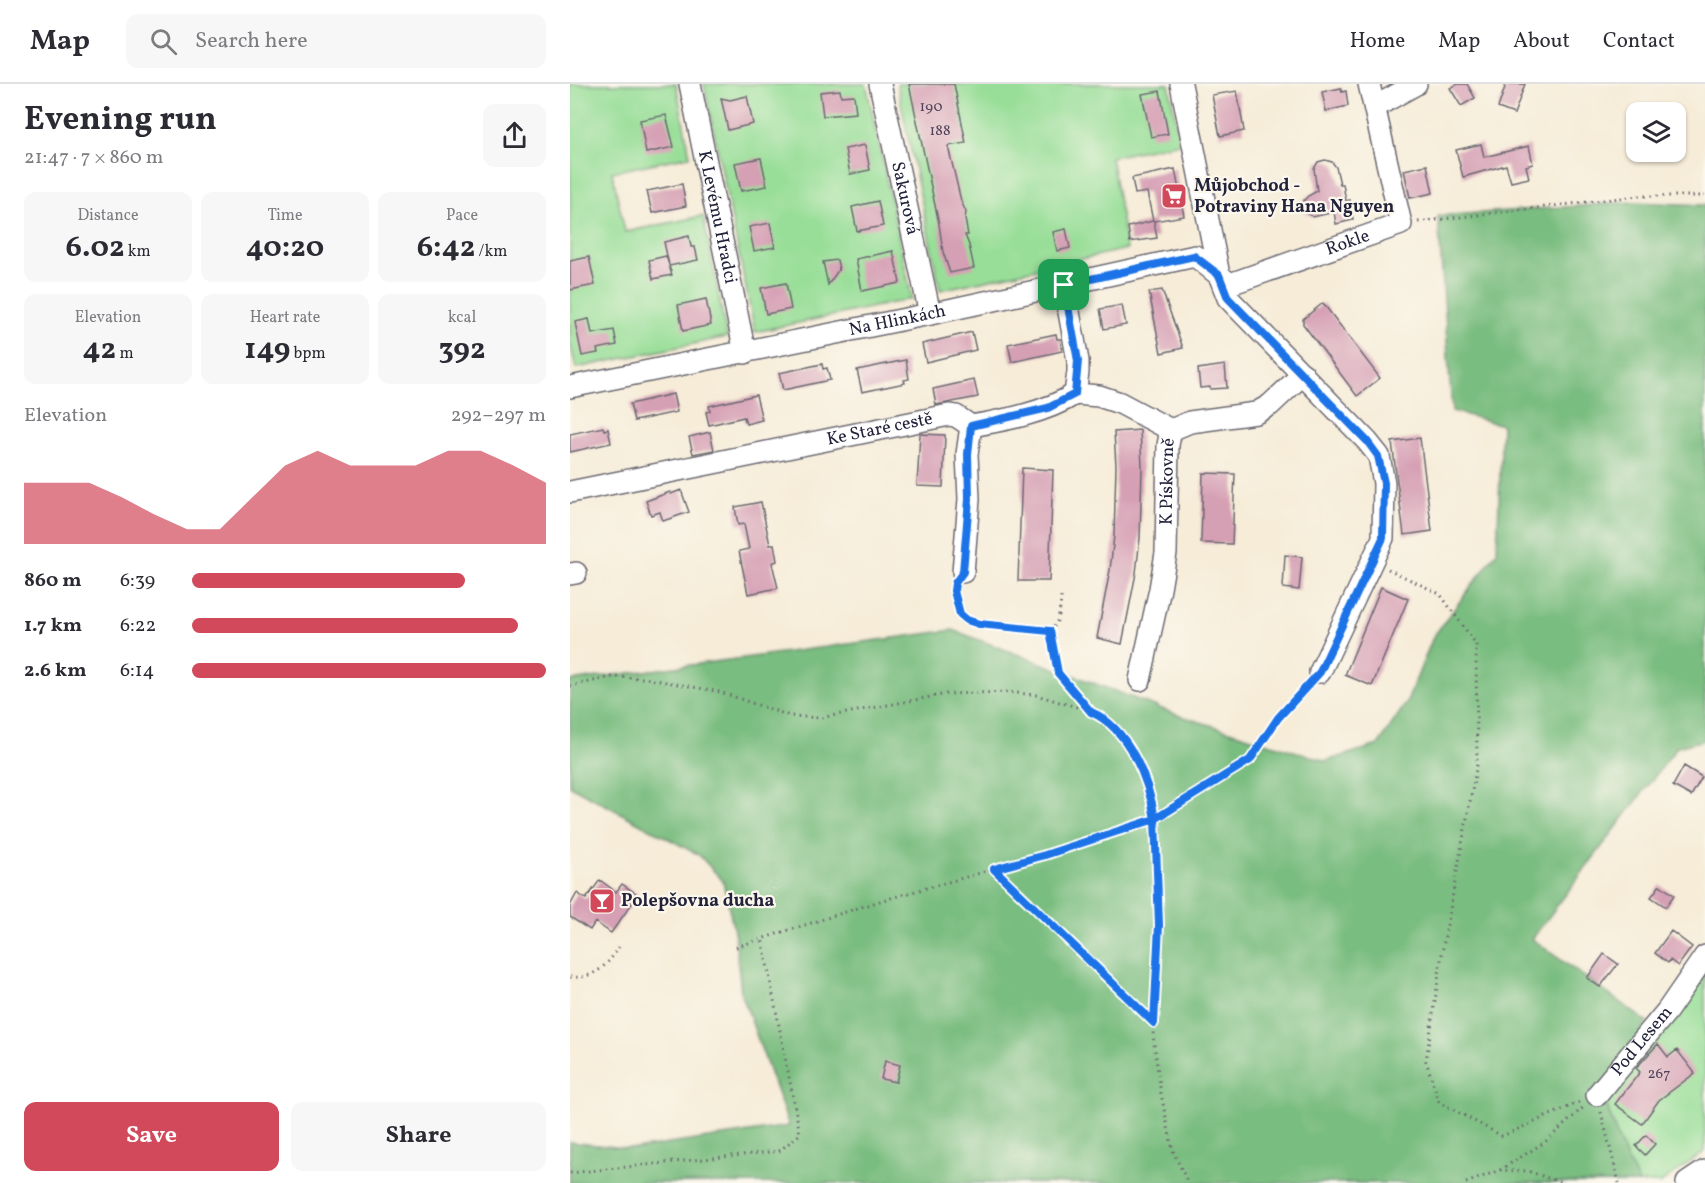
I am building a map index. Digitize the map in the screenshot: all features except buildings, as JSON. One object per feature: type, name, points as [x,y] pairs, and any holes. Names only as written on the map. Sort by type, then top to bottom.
[{"type":"street","name":"K Levému Hradci","points":[[690,84],[745,353]]},
{"type":"street","name":"Sakurová","points":[[880,84],[930,314]]},
{"type":"street","points":[[1181,84],[1219,275],[1228,298],[1367,441],[1378,456],[1384,483],[1383,538],[1320,672]]},
{"type":"street","points":[[1369,84],[1401,224]]},
{"type":"street","points":[[1375,107],[1416,84]]},
{"type":"street","name":"Rokle","points":[[1219,275],[1230,284],[1401,224]]},
{"type":"street","name":"Na Hlinkách","points":[[570,387],[745,353],[1194,256],[1219,275]]},
{"type":"street","points":[[1064,285],[1078,361],[1075,394]]},
{"type":"street","name":"K Pískovně","points":[[1140,680],[1166,553],[1168,445],[1171,430],[1190,422],[1256,413],[1270,405],[1303,374]]},
{"type":"street","points":[[963,572],[969,499],[968,454],[971,426],[1048,408],[1075,394],[1099,396],[1120,403],[1171,430]]},
{"type":"street","name":"Ke Staré cestě","points":[[570,492],[949,415],[956,416],[971,426]]},
{"type":"street","name":"Pod Lesem","points":[[1597,1095],[1667,1011],[1705,956]]},
{"type":"street","points":[[1687,1183],[1705,1171]]},
{"type":"path","points":[[1401,224],[1638,196],[1705,196]]},
{"type":"path","points":[[1373,562],[1440,594],[1476,644],[1477,764],[1443,946],[1426,1060],[1439,1102],[1502,1136],[1597,1095]]},
{"type":"path","points":[[963,572],[955,583],[954,591],[960,614],[967,620],[979,624],[1050,631]]},
{"type":"path","points":[[1050,631],[1060,614],[1061,597]]},
{"type":"path","points":[[1050,631],[1058,673],[1091,712]]},
{"type":"path","points":[[736,947],[880,901],[1045,855],[1155,819],[1250,760],[1278,718],[1320,672]]},
{"type":"path","points":[[570,686],[612,677],[645,678],[720,692],[790,716],[820,718],[946,694],[1007,692],[1036,695],[1098,715],[1119,733],[1135,758],[1152,797],[1159,925],[1153,1036],[1163,1106],[1173,1151],[1188,1183]]},
{"type":"path","points":[[994,869],[1154,1023]]},
{"type":"path","points":[[570,1173],[778,1151],[800,1134],[762,938]]},
{"type":"path","points":[[570,977],[590,976],[609,964],[619,947]]},
{"type":"path","points":[[1466,1183],[1500,1170],[1545,1142],[1597,1095]]},
{"type":"path","points":[[1597,1095],[1619,1183]]},
{"type":"path","points":[[1500,1170],[1527,1171],[1564,1183]]},
{"type":"green space","points":[[570,84],[676,84],[690,156],[612,172],[625,232],[703,216],[727,337],[576,368],[570,343]]},
{"type":"green space","points":[[704,84],[866,84],[912,299],[755,332]]},
{"type":"green space","points":[[897,84],[1169,84],[1180,143],[1111,157],[1127,249],[940,290]]},
{"type":"green space","points":[[1634,202],[1705,205],[1705,740],[1677,747],[1532,939],[1647,1022],[1605,1099],[1619,1142],[1639,1183],[570,1183],[570,1142],[635,1149],[789,1126],[741,992],[735,936],[723,881],[699,855],[570,786],[570,681],[953,630],[1178,715],[1326,761],[1378,745],[1407,702],[1433,637],[1497,552],[1502,425],[1452,411],[1438,216]]},
{"type":"green space","points":[[1705,963],[1705,1151],[1661,1183],[1639,1183],[1619,1142],[1605,1099]]},
{"type":"place","name":"Můjobchod - Potraviny Hana Nguyen","points":[[1174,196]]},
{"type":"place","name":"Polepšovna ducha","points":[[602,901]]},
{"type":"route","points":[[1064,285],[1078,361],[1075,394],[1048,408],[971,426],[968,454],[969,499],[963,572],[955,583],[954,591],[960,614],[967,620],[979,624],[1050,631],[1058,673],[1091,712],[1098,715],[1119,733],[1135,758],[1152,797],[1155,819],[994,869],[1154,1023],[1159,925],[1155,819],[1250,760],[1278,718],[1320,672],[1383,538],[1384,483],[1378,456],[1367,441],[1228,298],[1219,275],[1194,256],[1064,285]]}]
